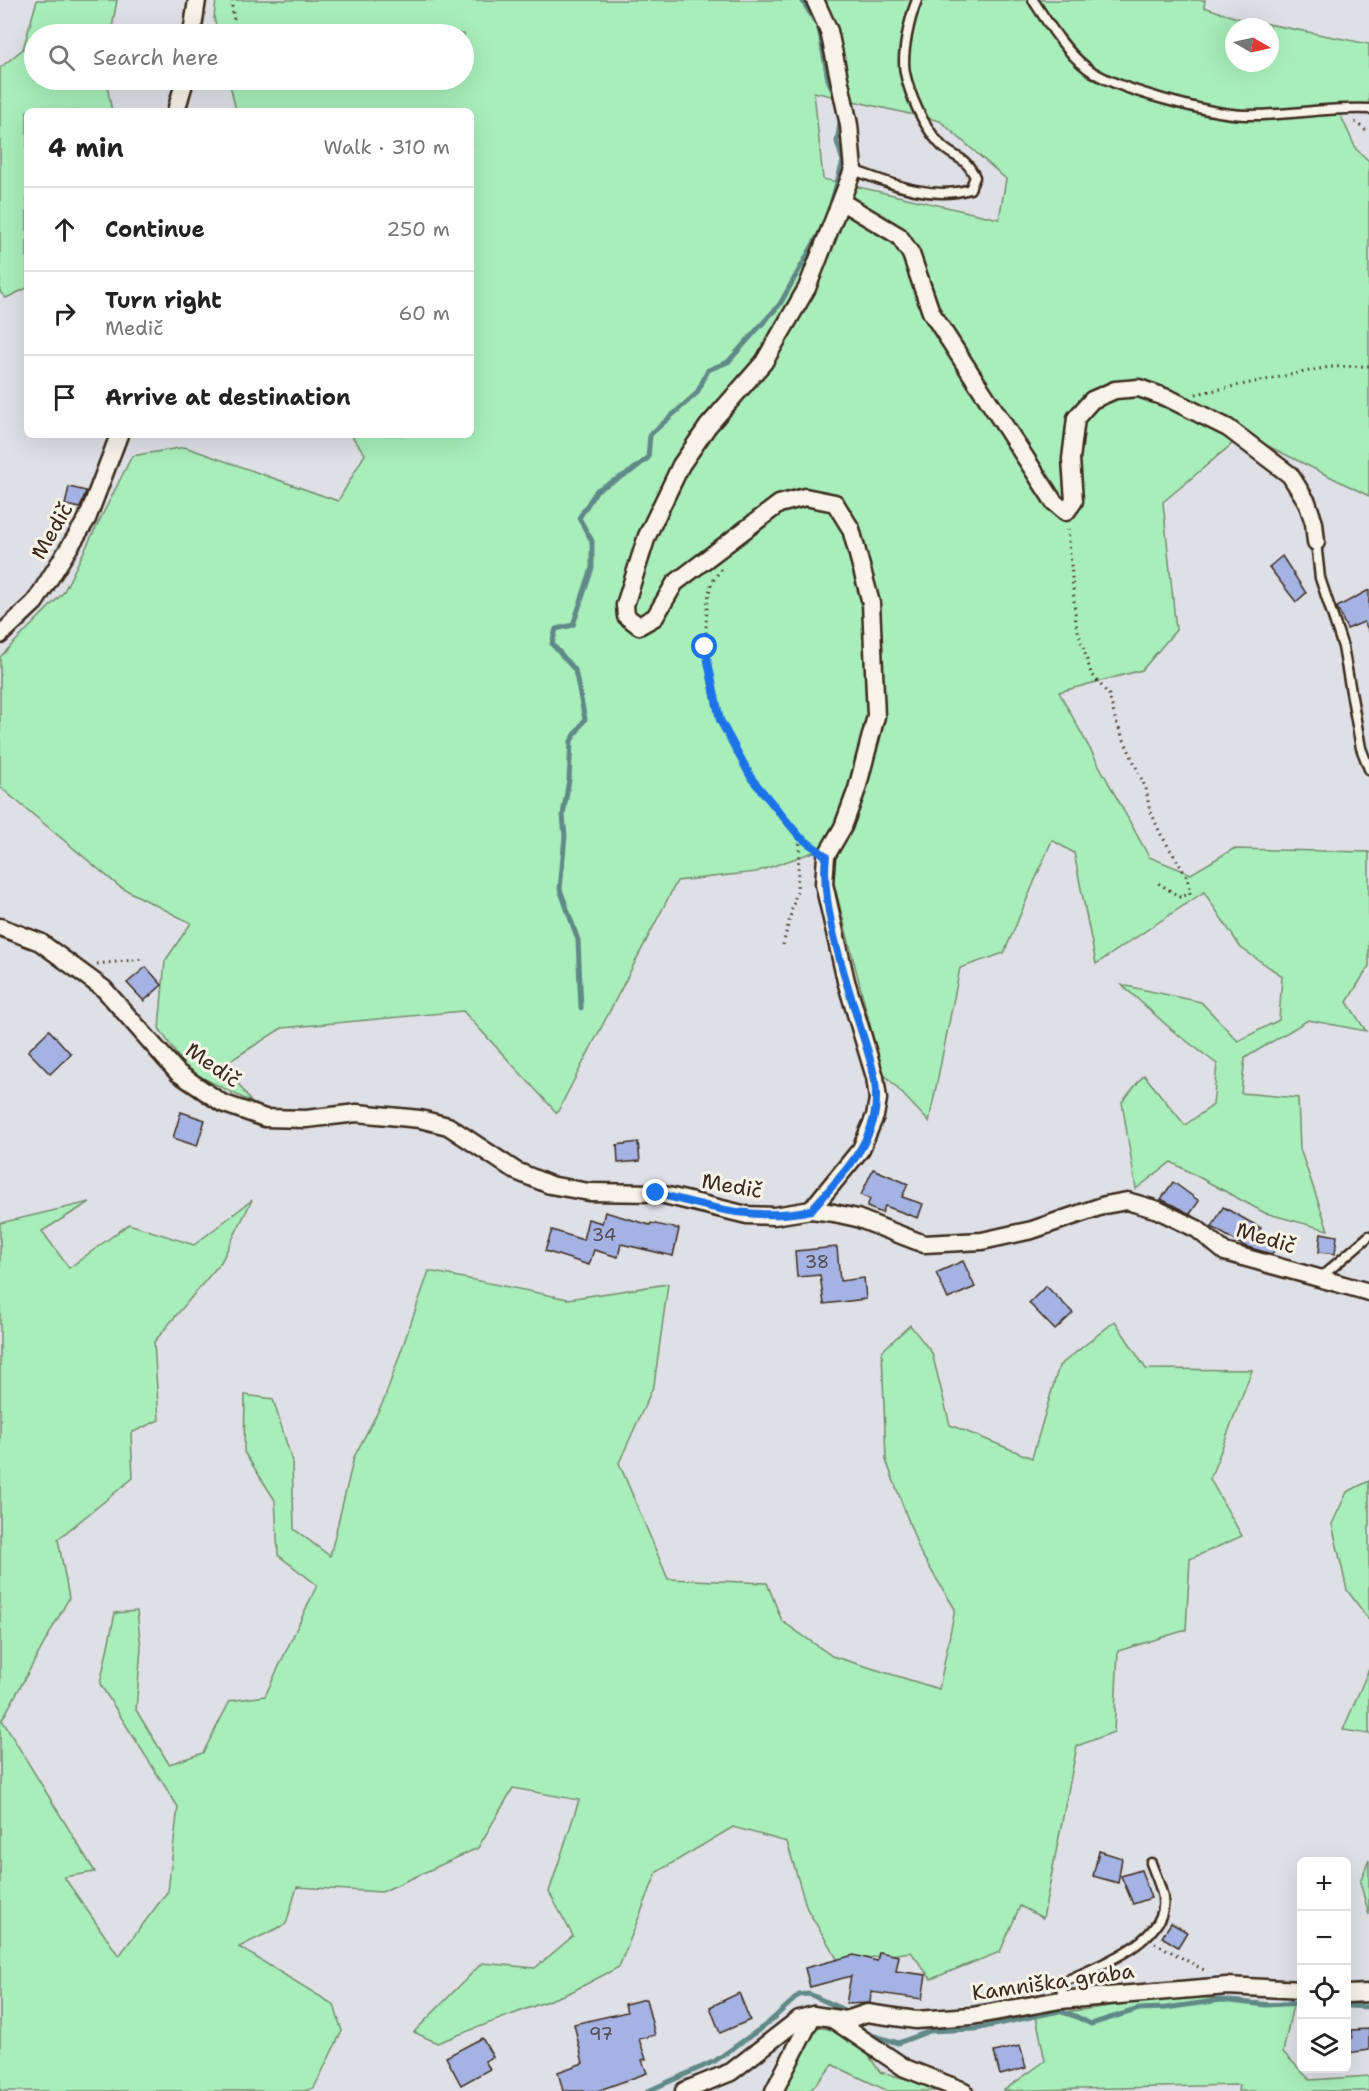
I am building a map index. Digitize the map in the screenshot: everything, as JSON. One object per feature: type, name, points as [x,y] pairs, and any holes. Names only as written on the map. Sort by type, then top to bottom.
[{"type":"street","points":[[193,24],[197,0]]},
{"type":"street","points":[[811,1210],[861,1149],[875,1116],[878,1099],[875,1077],[846,981],[824,884],[826,856],[843,827],[857,789],[876,716],[870,603],[851,529],[835,503],[805,497],[779,504],[675,583],[655,617],[639,626],[627,616],[625,605],[647,536],[681,465],[708,426],[764,362],[807,288],[853,170],[847,115],[829,31],[815,0]]},
{"type":"street","points":[[177,108],[182,90]]},
{"type":"street","points":[[842,202],[899,236],[911,254],[931,312],[1054,502],[1066,512],[1074,501],[1071,459],[1076,417],[1092,400],[1115,390],[1139,388],[1170,399],[1227,428],[1290,475],[1307,502],[1314,523],[1316,542]]},
{"type":"street","name":"Medič","points":[[0,635],[35,602],[87,519],[118,438]]},
{"type":"street","name":"Medič","points":[[0,927],[40,942],[110,995],[136,1028],[178,1073],[222,1103],[265,1118],[306,1119],[357,1113],[420,1119],[448,1126],[516,1171],[550,1185],[589,1192],[656,1193],[747,1215],[774,1216],[811,1210],[857,1218],[924,1244],[955,1244],[1032,1230],[1105,1205],[1127,1201],[1158,1210],[1197,1229],[1225,1252],[1322,1277],[1369,1292]]},
{"type":"street","name":"Kamniška graba","points":[[813,2015],[839,2019],[867,2013],[927,2019],[972,2016],[1066,1999],[1227,1986],[1297,1990]]},
{"type":"street","points":[[1351,1994],[1369,1993]]},
{"type":"street","points":[[684,2091],[731,2072],[799,2019],[813,2015]]},
{"type":"street","points":[[774,2091],[813,2015]]},
{"type":"street","points":[[839,2019],[905,2068],[964,2091]]},
{"type":"lane","points":[[853,170],[905,189],[957,193],[970,189],[975,177],[968,162],[939,144],[919,112],[904,71],[907,34],[917,0]]},
{"type":"lane","points":[[1033,0],[1057,36],[1087,69],[1123,86],[1197,106],[1244,115],[1334,107],[1369,109]]},
{"type":"lane","points":[[1316,542],[1320,578],[1343,647],[1361,748],[1369,769]]},
{"type":"lane","points":[[1322,1277],[1369,1236]]},
{"type":"lane","points":[[1066,1999],[1059,1984],[1145,1938],[1160,1919],[1163,1900],[1151,1863]]},
{"type":"path","points":[[231,0],[235,24]]},
{"type":"path","points":[[1170,399],[1329,367],[1369,366]]},
{"type":"path","points":[[1066,512],[1076,624],[1091,672],[1108,695],[1116,722],[1146,789],[1149,807],[1187,877],[1191,894],[1180,897],[1158,883]]},
{"type":"path","points":[[730,540],[730,555],[710,587],[705,647],[720,720],[752,779],[800,837],[826,856]]},
{"type":"path","points":[[783,945],[797,890],[800,837]]},
{"type":"path","points":[[73,967],[143,959]]},
{"type":"path","points":[[1145,1938],[1202,1969],[1227,1986]]},
{"type":"green space","points":[[37,0],[117,0],[113,24],[30,24]]},
{"type":"green space","points":[[216,0],[1205,0],[1204,7],[1237,18],[1225,18],[1225,72],[1279,72],[1279,26],[1369,44],[1369,104],[1336,105],[1356,149],[1369,161],[1369,496],[1244,434],[1163,502],[1176,630],[1142,670],[1059,692],[1149,857],[1191,874],[1233,849],[1369,852],[1369,966],[1347,1002],[1366,1031],[1308,1020],[1245,1058],[1241,1093],[1298,1098],[1300,1149],[1328,1230],[1265,1213],[1171,1162],[1136,1189],[1122,1102],[1144,1075],[1185,1125],[1213,1105],[1217,1064],[1172,1030],[1122,985],[1201,1002],[1238,1041],[1279,1020],[1282,976],[1241,948],[1204,892],[1096,964],[1074,853],[1052,840],[1004,953],[960,968],[929,1122],[882,1072],[825,848],[756,872],[677,881],[557,1113],[463,1011],[282,1028],[225,1064],[251,1102],[187,1070],[159,1028],[165,961],[191,923],[120,887],[0,787],[0,657],[63,593],[132,456],[185,447],[338,501],[365,454],[353,438],[474,438],[474,108],[235,108],[231,90],[474,90],[474,24],[216,24],[214,18]],"holes":[[[814,92],[940,121],[1006,179],[999,219],[823,179]]]},
{"type":"green space","points":[[24,46],[24,90],[108,90],[111,108],[24,108],[24,289],[6,298],[0,292],[0,68],[23,49]]},
{"type":"green space","points":[[252,1200],[221,1262],[154,1342],[159,1420],[131,1433],[133,1478],[58,1539],[69,1598],[2,1720],[95,1872],[64,1877],[119,1956],[168,1891],[178,1807],[100,1684],[115,1613],[137,1611],[141,1648],[136,1710],[169,1764],[203,1753],[230,1701],[265,1696],[317,1585],[278,1555],[275,1500],[244,1452],[245,1395],[273,1399],[292,1461],[294,1529],[330,1556],[354,1457],[384,1400],[429,1271],[568,1299],[668,1284],[654,1385],[619,1463],[668,1579],[767,1583],[782,1621],[832,1656],[939,1689],[955,1609],[920,1552],[886,1460],[882,1351],[910,1325],[932,1353],[950,1425],[1032,1458],[1059,1366],[1115,1321],[1146,1369],[1252,1370],[1210,1479],[1242,1536],[1190,1559],[1186,1630],[1118,1651],[1114,1732],[1077,1746],[1043,1918],[1020,1906],[1000,1952],[931,1979],[911,1952],[839,1962],[807,1909],[787,1842],[733,1827],[657,1872],[619,1967],[571,1992],[437,2043],[414,2032],[482,1963],[535,1968],[573,1936],[549,1892],[579,1800],[513,1788],[478,1848],[382,1892],[297,1887],[286,1924],[239,1947],[334,2005],[342,2031],[314,2088],[304,2091],[0,2091],[0,1223],[90,1202],[42,1231],[69,1268],[129,1224],[194,1245]]},
{"type":"green space","points":[[1369,1481],[1369,1620],[1347,1590],[1332,1524],[1347,1492]]},
{"type":"green space","points":[[1369,1669],[1369,1734],[1343,1730]]},
{"type":"green space","points":[[1369,1860],[1369,1915],[1360,1882]]},
{"type":"green space","points":[[1184,1996],[1293,2005],[1283,2052],[1297,2067],[1297,2073],[1303,2073],[1310,2080],[1369,2076],[1369,2091],[1238,2091],[1239,2085],[1003,2091],[1045,2061],[1036,2016]]},
{"type":"green space","points":[[816,2027],[853,2033],[880,2072],[953,2091],[888,2091],[833,2065],[810,2091],[772,2091]]},
{"type":"building","points":[[69,487],[86,491],[80,508],[65,505]]},
{"type":"building","points":[[1282,556],[1306,593],[1296,602],[1269,567]]},
{"type":"building","points":[[1369,590],[1369,631],[1364,622],[1347,629],[1337,607]]},
{"type":"building","points":[[146,967],[162,985],[144,1001],[127,983]]},
{"type":"building","points":[[49,1030],[71,1054],[50,1074],[28,1051]]},
{"type":"building","points":[[181,1112],[205,1120],[197,1146],[173,1138]]},
{"type":"building","points":[[638,1142],[640,1161],[618,1163],[617,1145]]},
{"type":"building","points":[[873,1169],[908,1184],[902,1197],[923,1204],[918,1218],[885,1206],[882,1213],[867,1207],[870,1199],[861,1195]]},
{"type":"building","points":[[1173,1182],[1199,1201],[1190,1214],[1161,1199]]},
{"type":"building","points":[[1223,1207],[1261,1228],[1258,1232],[1278,1243],[1272,1254],[1244,1246],[1212,1227]]},
{"type":"building","points":[[605,1212],[650,1225],[651,1223],[679,1229],[673,1256],[621,1244],[618,1257],[594,1250],[589,1265],[545,1251],[552,1230],[583,1240],[588,1219],[602,1223]]},
{"type":"building","points":[[1321,1233],[1337,1236],[1335,1254],[1319,1252]]},
{"type":"building","points":[[837,1247],[840,1281],[864,1278],[866,1299],[824,1304],[820,1275],[797,1277],[795,1251]]},
{"type":"building","points":[[963,1261],[975,1287],[948,1299],[936,1273]]},
{"type":"building","points":[[1046,1286],[1073,1313],[1055,1330],[1029,1303]]},
{"type":"building","points":[[1099,1851],[1122,1858],[1118,1883],[1093,1876]]},
{"type":"building","points":[[1141,1870],[1151,1898],[1133,1904],[1121,1876]]},
{"type":"building","points":[[1171,1923],[1187,1932],[1178,1947],[1162,1937]]},
{"type":"building","points":[[879,1952],[899,1956],[896,1971],[926,1975],[922,1999],[871,1992],[870,2003],[846,2004],[851,1976],[810,1987],[805,1968],[854,1955],[877,1961]]},
{"type":"building","points":[[739,1993],[750,2020],[720,2033],[710,2007]]},
{"type":"building","points":[[646,1999],[655,2035],[639,2039],[646,2059],[642,2060],[647,2073],[597,2091],[563,2091],[558,2072],[583,2063],[574,2024],[627,2012],[625,2004]]},
{"type":"building","points":[[1369,2029],[1369,2050],[1351,2052],[1351,2030]]},
{"type":"building","points":[[482,2038],[493,2057],[485,2061],[490,2069],[461,2085],[446,2057]]},
{"type":"building","points":[[1020,2046],[1026,2068],[1000,2075],[994,2052]]},
{"type":"waterway","points":[[802,0],[819,28],[828,79],[836,99]]},
{"type":"waterway","points":[[832,201],[843,161],[837,142],[841,117]]},
{"type":"waterway","points":[[581,1008],[578,940],[560,889],[565,836],[563,815],[569,780],[571,741],[585,719],[575,670],[552,644],[556,629],[573,625],[592,568],[592,541],[579,518],[597,490],[630,472],[648,458],[650,435],[697,393],[708,370],[728,362],[780,304],[823,227]]},
{"type":"waterway","points":[[648,2091],[715,2061],[767,2024],[799,1995],[809,1994],[840,2008],[847,2015]]},
{"type":"waterway","points":[[854,2022],[868,2034],[898,2043],[930,2031],[975,2029],[1059,2011],[1091,2024],[1139,2009],[1166,2008],[1221,2000],[1266,2005],[1297,2003]]},
{"type":"waterway","points":[[1351,2006],[1369,2007]]},
{"type":"route","points":[[656,1193],[747,1215],[774,1216],[811,1210],[861,1149],[870,1132],[878,1099],[875,1077],[846,981],[824,884],[826,856],[800,837],[752,779],[720,720],[705,647]]}]
